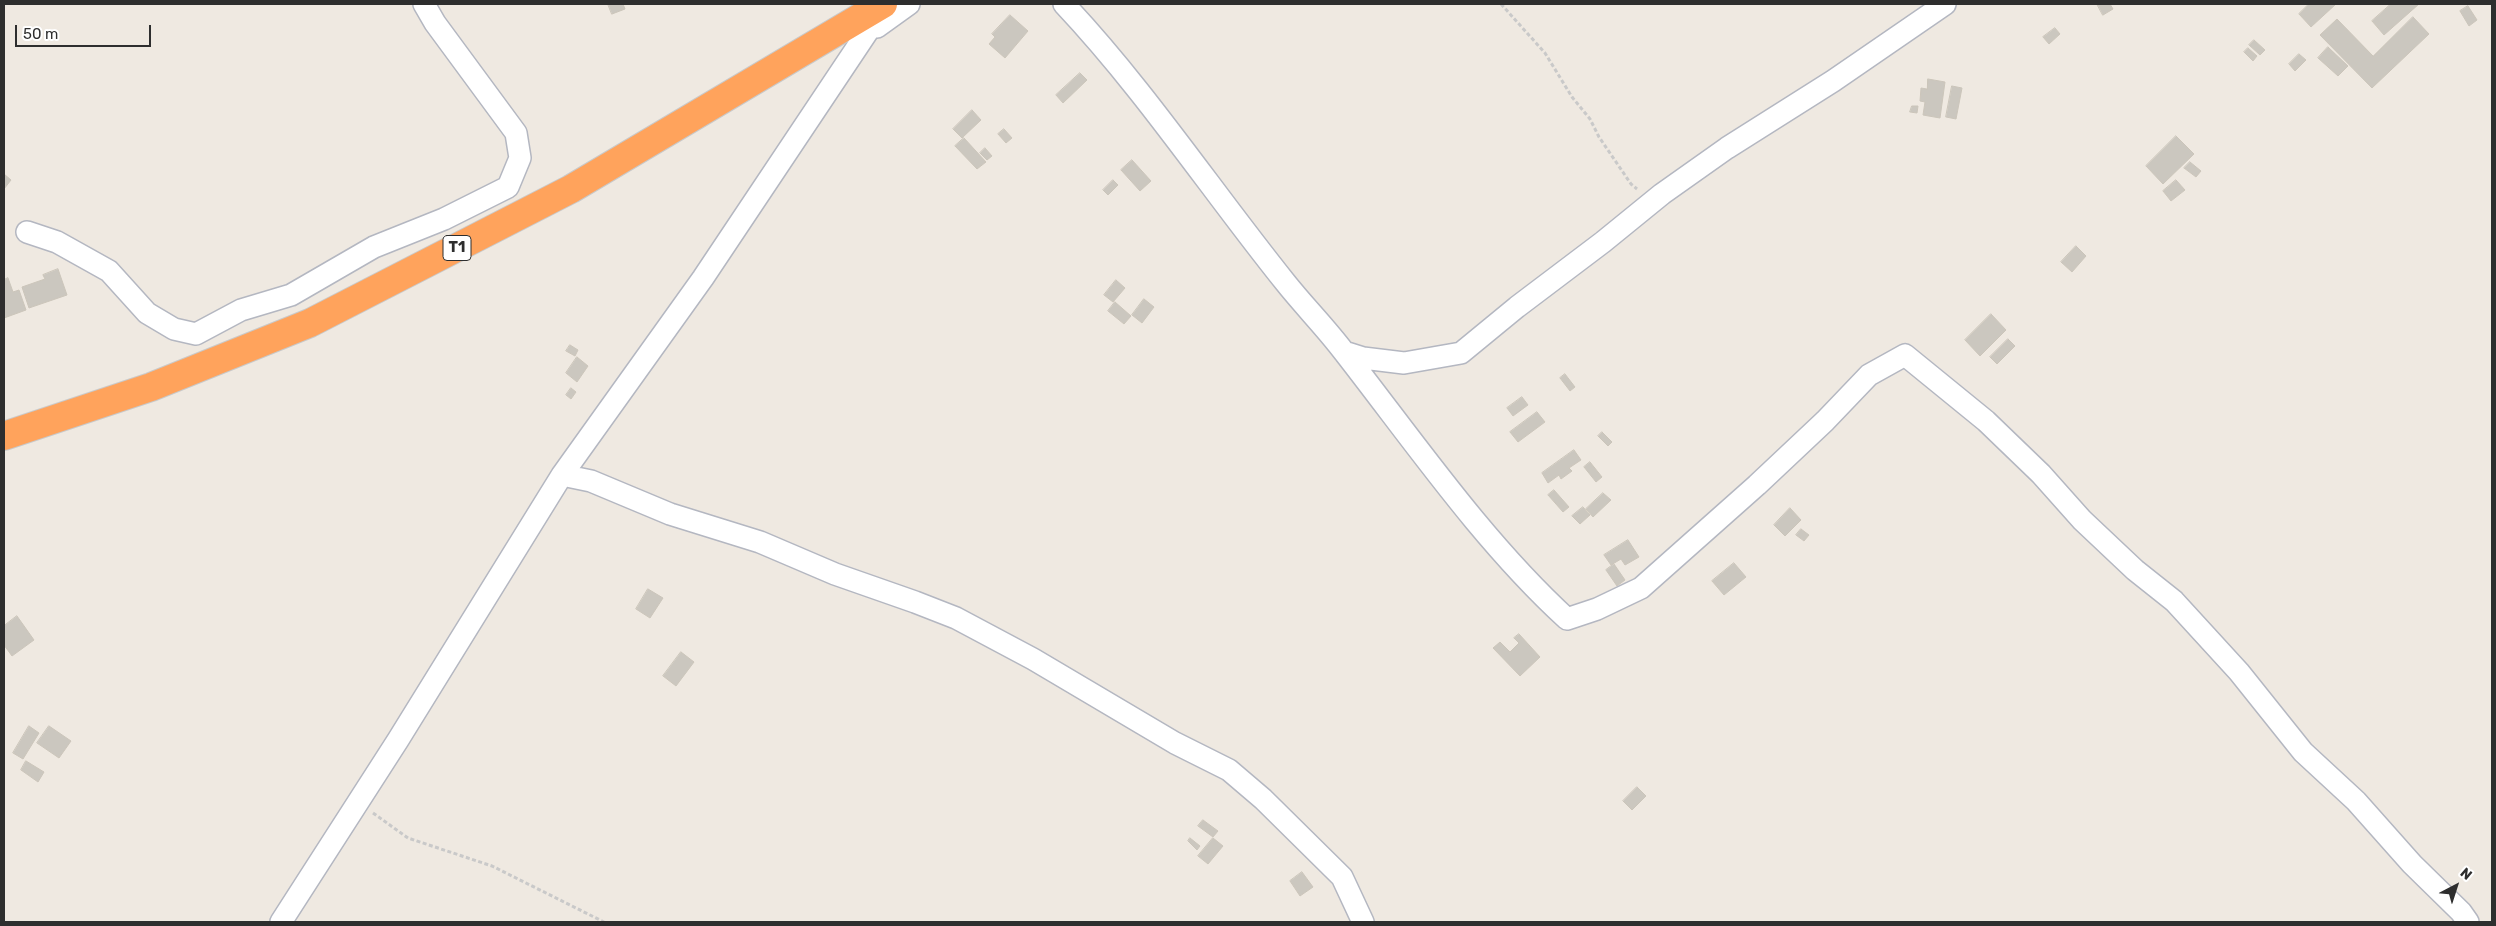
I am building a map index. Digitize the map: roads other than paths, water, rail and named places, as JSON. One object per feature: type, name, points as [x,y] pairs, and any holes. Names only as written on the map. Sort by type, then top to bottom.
[{"type":"highway","name":"T1","points":[[4,436],[151,387],[310,323],[571,189],[885,4]]},
{"type":"street","points":[[27,232],[57,242],[109,271],[147,314],[174,329],[196,334],[241,310],[291,295],[374,247],[444,219],[508,187],[520,158],[516,133],[435,23],[424,4]]},
{"type":"street","points":[[281,922],[358,803],[562,475],[703,278],[885,4]]},
{"type":"street","points":[[864,37],[908,4]]},
{"type":"street","points":[[1064,4],[1175,138],[1284,281],[1344,352],[1391,416],[1535,590],[1567,620],[1597,609],[1641,588],[1757,485],[1825,421],[1869,375],[1905,355],[1986,421],[2040,474],[2082,520],[2135,570],[2174,601],[2239,672],[2303,752],[2356,801],[2412,864],[2461,912],[2468,922]]},
{"type":"street","points":[[1344,352],[1364,358],[1404,363],[1460,354],[1654,200],[1727,148],[1833,81],[1945,4]]},
{"type":"street","points":[[562,475],[590,481],[670,514],[760,542],[836,574],[916,602],[956,618],[1033,659],[1175,743],[1228,770],[1276,812],[1342,877],[1362,922]]}]
